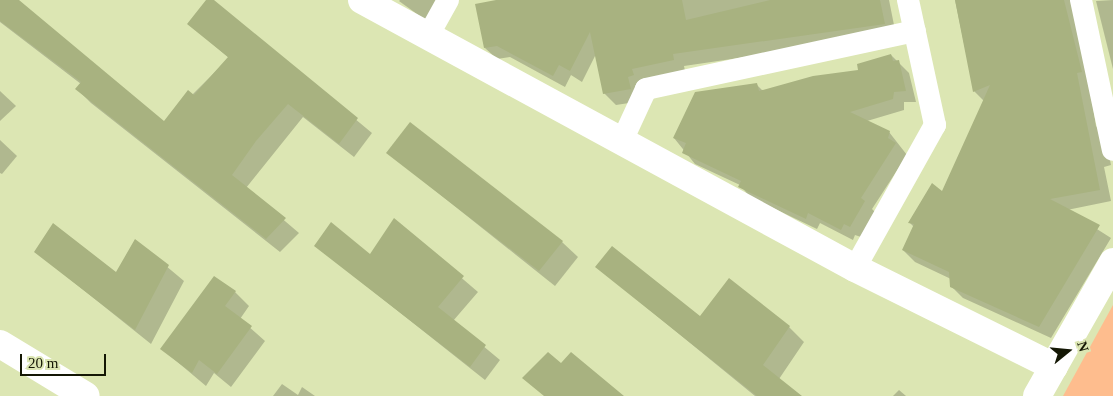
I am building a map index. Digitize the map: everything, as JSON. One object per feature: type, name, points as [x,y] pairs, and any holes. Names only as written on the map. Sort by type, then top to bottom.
[{"type":"street","points":[[362,0],[855,268],[1054,367]]},
{"type":"street","points":[[428,36],[448,0]]},
{"type":"street","points":[[855,268],[934,125],[908,0]]},
{"type":"street","points":[[1080,0],[1113,150]]},
{"type":"street","points":[[622,141],[646,89],[915,31]]},
{"type":"street","points":[[1037,396],[1113,262]]},
{"type":"street","points":[[0,344],[86,396]]},
{"type":"shaded area","points":[[1113,305],[1113,396],[1063,396]]},
{"type":"building","points":[[0,0],[19,0],[164,121],[188,90],[194,95],[228,57],[187,24],[206,0],[214,0],[358,118],[339,144],[288,104],[256,141],[232,175],[286,218],[266,239],[75,89],[81,82],[0,21]]},
{"type":"building","points":[[496,0],[682,0],[686,20],[770,0],[880,0],[885,24],[673,54],[674,60],[632,69],[634,75],[628,77],[631,89],[603,94],[590,32],[570,71],[559,65],[553,76],[497,46],[484,48],[475,4]]},
{"type":"building","points":[[955,0],[1064,0],[1082,72],[1077,73],[1100,190],[1050,199],[1100,225],[1039,327],[950,287],[949,272],[902,250],[914,224],[908,223],[932,183],[942,191],[990,85],[973,92]]},
{"type":"building","points":[[891,54],[893,61],[899,60],[906,91],[894,92],[893,99],[850,112],[890,131],[888,138],[896,143],[861,198],[865,201],[850,227],[844,224],[841,230],[808,213],[806,219],[738,187],[741,181],[682,153],[686,143],[673,138],[695,92],[757,83],[759,91],[813,76],[858,70],[857,64]]},
{"type":"building","points":[[410,122],[563,241],[539,271],[386,153]]},
{"type":"building","points":[[394,218],[464,276],[438,307],[486,345],[470,367],[314,246],[331,222],[370,254]]},
{"type":"building","points":[[53,223],[116,272],[135,239],[169,265],[135,330],[34,252]]},
{"type":"building","points":[[612,246],[700,316],[729,278],[790,326],[763,365],[802,396],[757,396],[595,267]]},
{"type":"building","points":[[214,276],[236,291],[225,306],[252,326],[217,374],[199,360],[192,373],[160,349]]},
{"type":"building","points":[[548,352],[561,363],[571,352],[624,396],[544,396],[522,378]]}]
